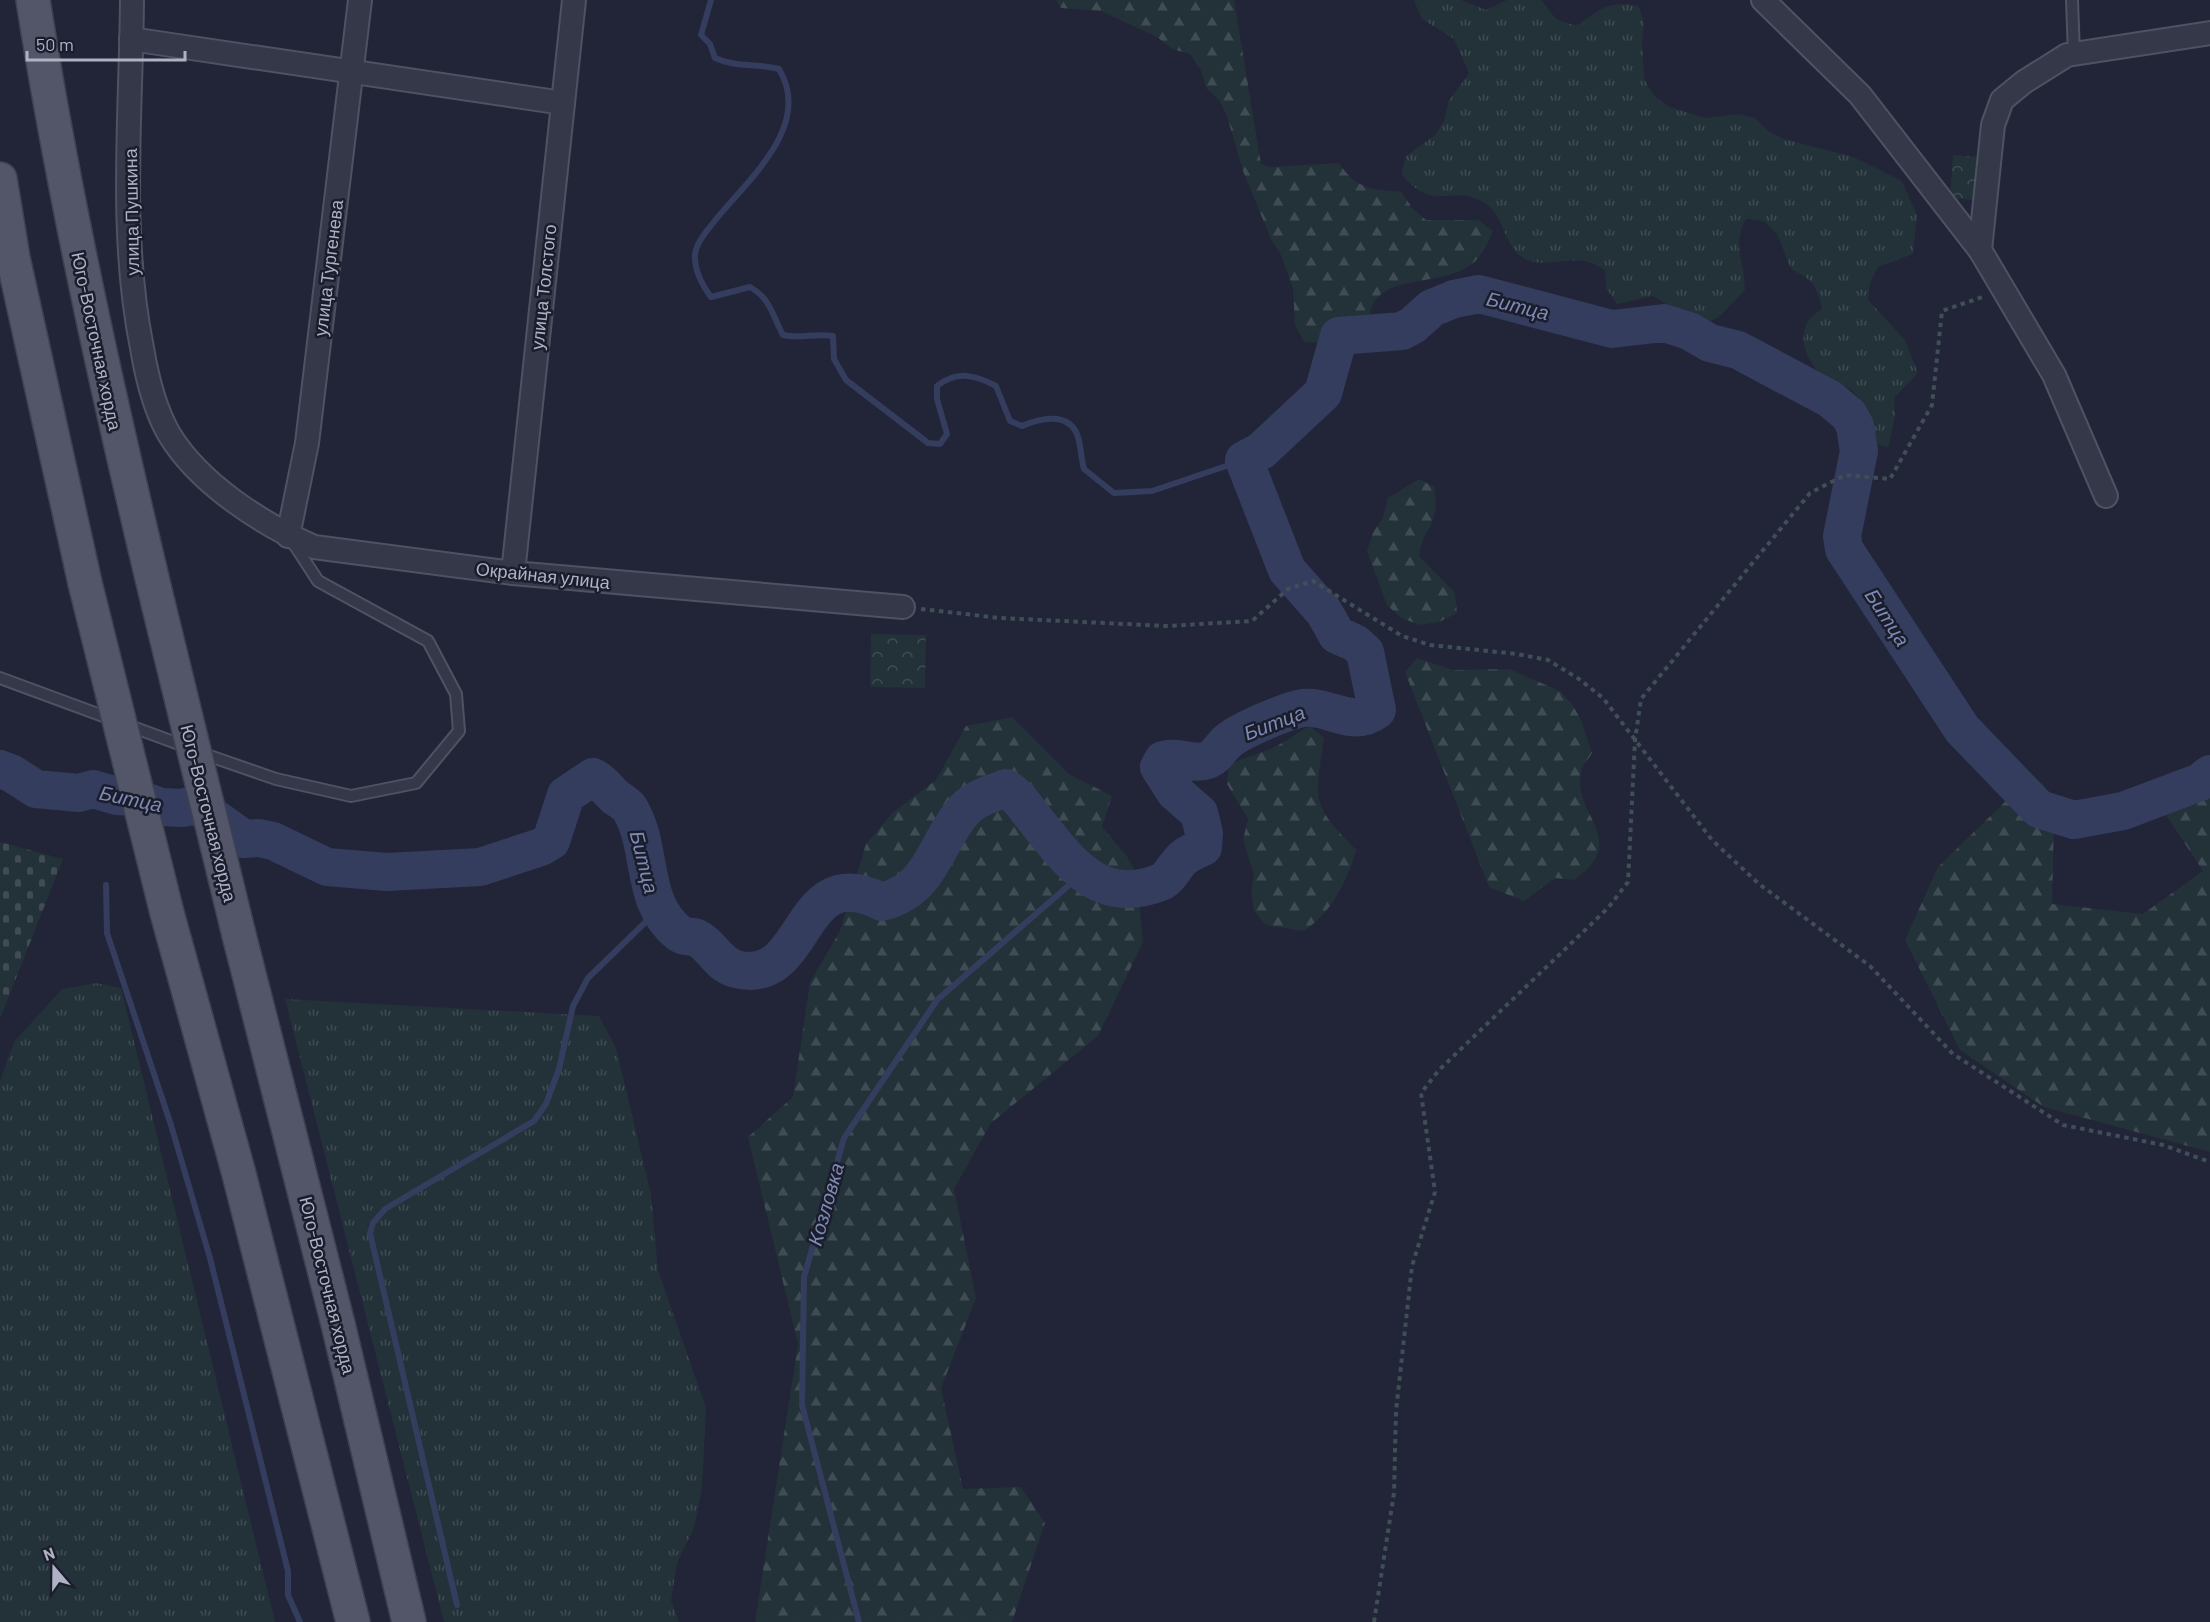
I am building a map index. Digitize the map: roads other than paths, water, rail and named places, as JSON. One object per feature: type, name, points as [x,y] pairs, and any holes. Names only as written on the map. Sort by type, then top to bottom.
[{"type":"main road","name":"Юго-Восточная хорда","points":[[33,0],[51,111],[91,315],[158,603],[239,935],[338,1324],[409,1622]]},
{"type":"main road","points":[[0,179],[13,258],[85,583],[167,913],[242,1186],[353,1622]]},
{"type":"street","name":"улица Пушкина","points":[[132,0],[128,244],[135,316],[149,387],[169,434],[204,479]]},
{"type":"street","name":"улица Тургенева","points":[[288,536],[307,443],[360,0]]},
{"type":"street","name":"улица Толстого","points":[[513,573],[574,0]]},
{"type":"street","points":[[1763,0],[1860,94],[1980,250],[2054,375],[2106,496]]},
{"type":"street","points":[[1980,250],[1993,125],[2002,100],[2024,81],[2067,55],[2210,33]]},
{"type":"street","points":[[131,39],[563,103]]},
{"type":"street","name":"Окрайная улица","points":[[204,479],[288,536],[314,547],[513,573],[903,607]]},
{"type":"lane","points":[[2072,0],[2074,54]]},
{"type":"lane","points":[[0,678],[276,779],[351,796],[416,783],[459,731],[456,694],[428,641],[318,581],[288,536]]},
{"type":"waterway","points":[[711,0],[701,35],[710,44],[715,58],[731,63],[779,69],[788,91],[788,112],[782,132],[771,152],[698,245],[695,254],[697,271],[711,297],[750,287],[767,302],[783,335],[833,336],[834,359],[846,380],[928,443],[940,444],[947,434],[937,399],[937,386],[952,378],[966,376],[981,379],[996,386],[1010,421],[1022,426],[1046,419],[1062,420],[1068,423],[1078,437],[1084,469],[1114,493],[1152,491],[1244,460]]},
{"type":"waterway","name":"Битца","points":[[0,769],[11,773],[36,789],[79,793],[93,789],[117,796],[134,797],[161,807],[183,808],[195,804],[244,839],[259,838],[273,841],[327,867],[387,872],[480,867],[541,847],[551,841],[566,795],[593,777],[630,809],[642,841],[652,892],[667,921],[680,934],[702,941],[724,963],[736,969],[760,970],[778,960],[817,908],[833,896],[854,893],[882,902],[913,886],[923,875],[965,809],[979,799],[1006,788],[1015,795],[1060,850],[1087,876],[1120,889],[1139,888],[1161,882],[1183,858],[1203,847],[1204,833],[1199,813],[1175,792],[1159,767],[1163,760],[1202,762],[1211,759],[1228,741],[1243,732],[1275,717],[1303,708],[1313,708],[1350,717],[1368,715],[1377,710],[1365,652],[1355,643],[1337,635],[1324,612],[1287,570],[1244,460],[1261,451],[1323,393],[1339,336],[1402,331],[1413,325],[1432,308],[1454,299],[1479,294],[1612,329],[1664,323],[1689,331],[1710,343],[1738,350],[1830,399],[1849,415],[1855,426],[1859,451],[1842,536],[1844,549],[1962,729],[2039,809],[2074,820],[2123,811],[2200,782],[2210,774]]},
{"type":"waterway","name":"Козловка","points":[[859,1622],[802,1405],[804,1277],[844,1138],[937,1000],[1083,873]]},
{"type":"waterway","points":[[106,885],[107,933],[171,1125],[210,1258],[288,1571],[288,1595],[300,1622]]},
{"type":"waterway","points":[[457,1605],[370,1233],[373,1223],[385,1209],[534,1121],[546,1104],[559,1069],[573,1006],[588,978],[659,909]]}]
